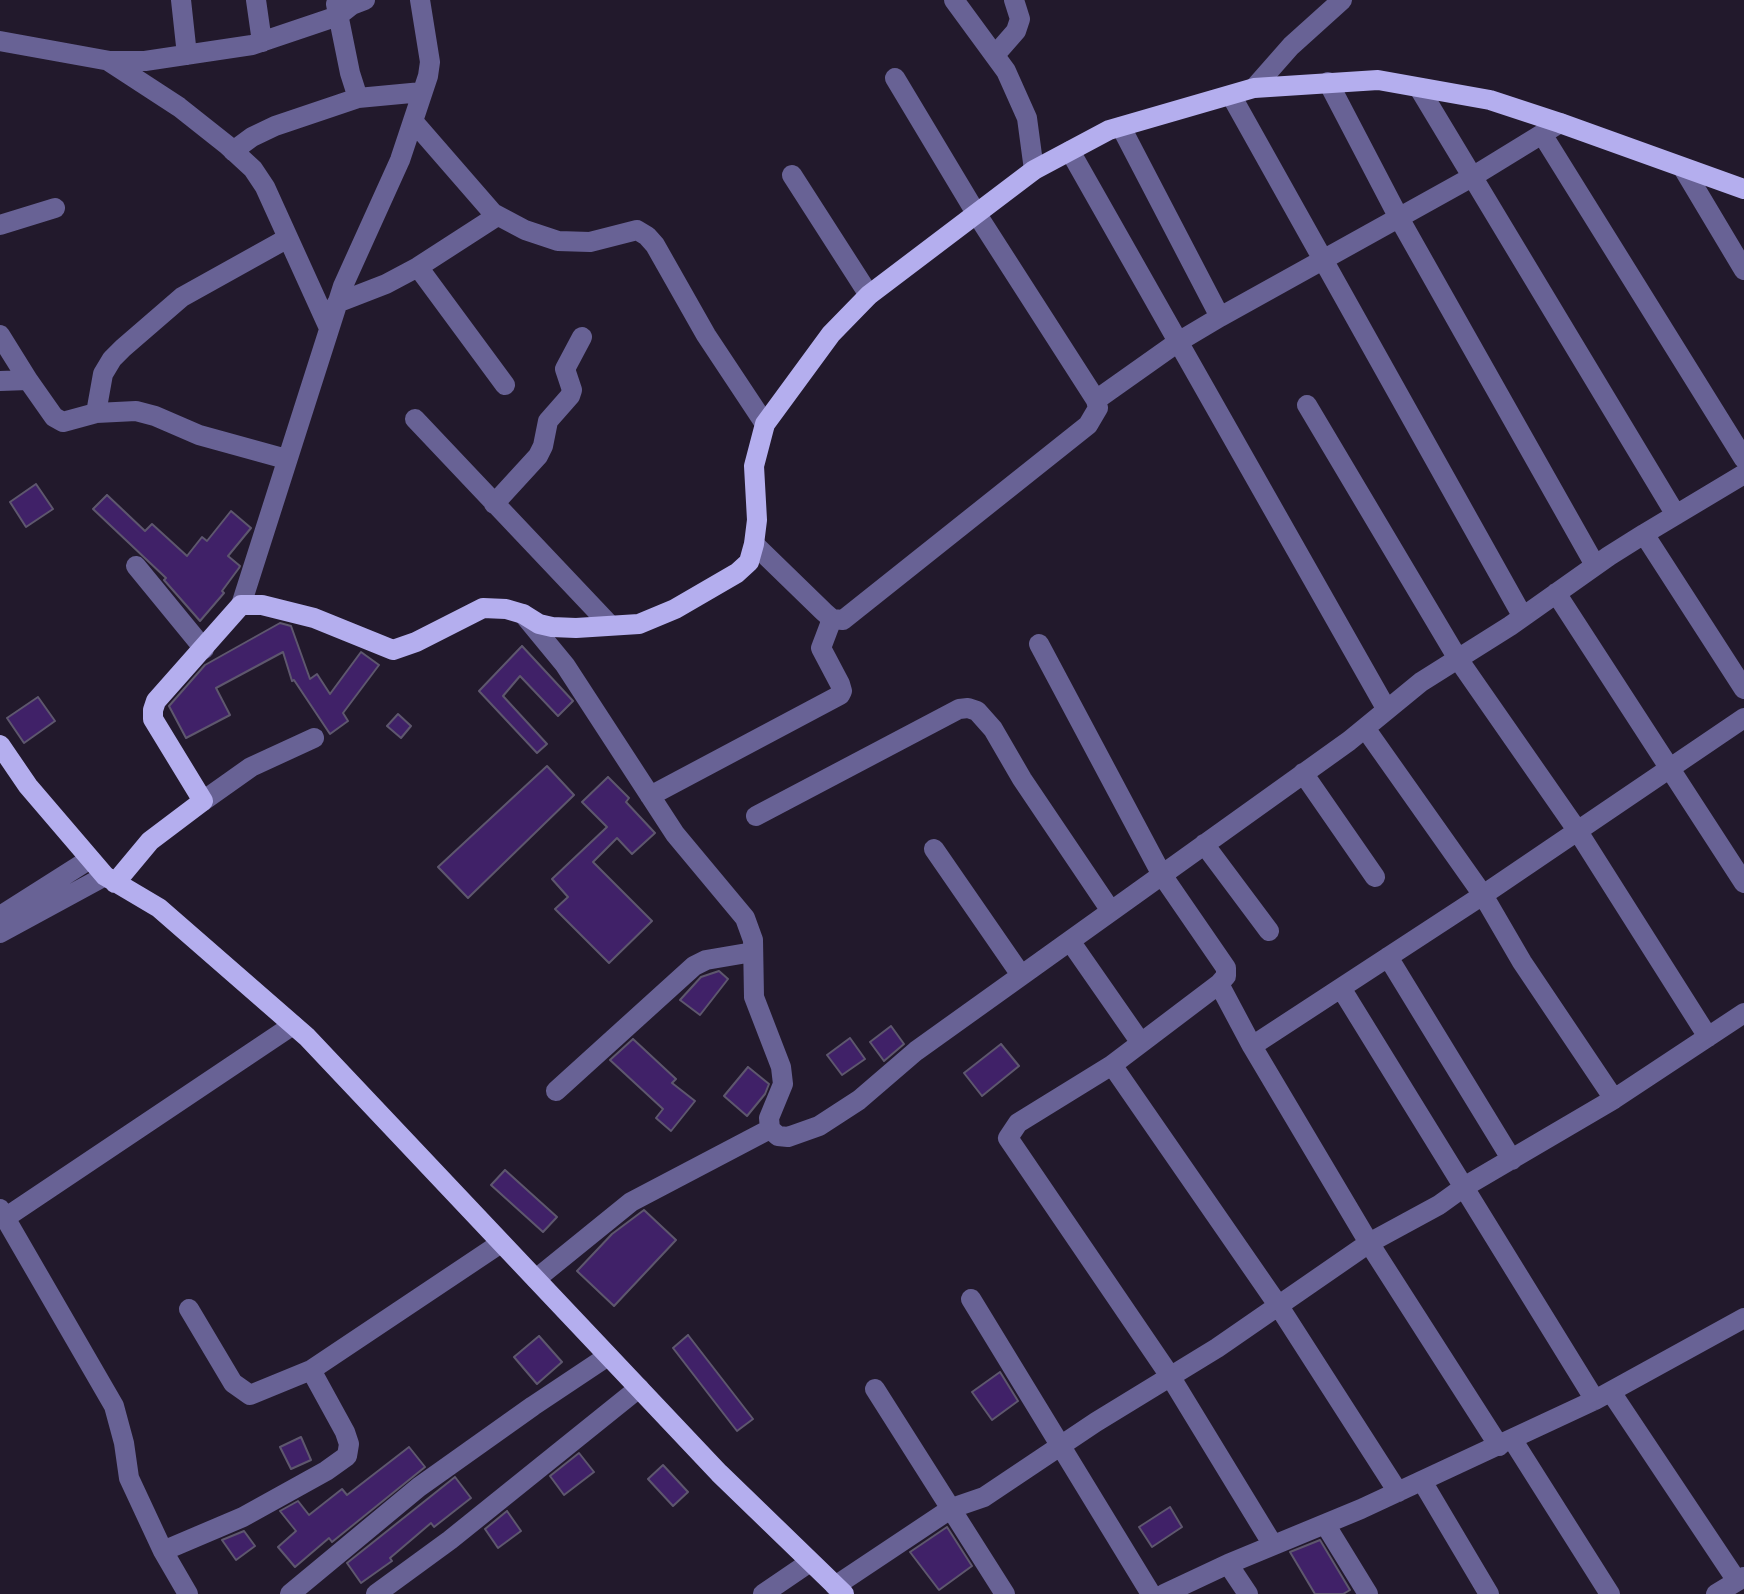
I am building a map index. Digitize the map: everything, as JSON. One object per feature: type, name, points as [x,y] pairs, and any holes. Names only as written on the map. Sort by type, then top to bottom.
[{"type":"main road","points":[[110,880],[150,841],[203,801],[153,719],[153,710],[156,701],[241,605],[262,605],[314,618],[393,650],[416,642],[483,608],[506,609],[552,627],[639,624],[675,609],[737,573],[749,562],[757,520],[754,466],[765,424],[831,334],[869,295],[1034,170],[1109,130],[1232,97],[1254,88],[1378,80],[1490,100],[1744,189]]},
{"type":"main road","points":[[0,745],[28,786],[110,880],[159,908],[293,1025],[719,1473],[840,1590]]},
{"type":"street","points":[[181,0],[187,55]]},
{"type":"street","points":[[256,0],[262,42]]},
{"type":"street","points":[[0,41],[110,61],[145,61],[262,42],[337,8],[365,0]]},
{"type":"street","points":[[241,605],[337,303],[400,160],[422,92],[430,62],[420,0]]},
{"type":"street","points":[[954,0],[1006,71],[1027,118],[1034,170]]},
{"type":"street","points":[[995,55],[1016,31],[1020,19],[1014,0]]},
{"type":"street","points":[[1254,88],[1291,46],[1342,0]]},
{"type":"street","points":[[337,8],[358,98]]},
{"type":"street","points":[[110,61],[179,107],[253,169],[265,187],[329,328]]},
{"type":"street","points":[[754,544],[832,619],[843,620],[1088,425],[1098,408],[1096,400],[976,213],[895,78]]},
{"type":"street","points":[[1328,82],[1399,218],[1595,565]]},
{"type":"street","points":[[1419,88],[1676,515]]},
{"type":"street","points":[[233,151],[275,126],[358,98],[422,92]]},
{"type":"street","points":[[1232,97],[1523,617]]},
{"type":"street","points":[[413,121],[497,216],[525,230],[558,241],[590,242],[637,230],[647,236],[706,335],[765,424]]},
{"type":"street","points":[[1096,400],[1178,342],[1472,177],[1560,123]]},
{"type":"street","points":[[1121,127],[1220,317]]},
{"type":"street","points":[[523,614],[565,665],[675,834],[745,918],[753,940],[754,997],[781,1067],[783,1084],[769,1118],[770,1129],[778,1136],[788,1137],[819,1126],[859,1100],[916,1051],[1365,728],[1421,682],[1523,617],[1595,565],[1743,473],[1542,134]]},
{"type":"street","points":[[1070,151],[1387,710]]},
{"type":"street","points":[[1683,168],[1744,270]]},
{"type":"street","points":[[792,175],[869,295]]},
{"type":"street","points":[[0,225],[55,208]]},
{"type":"street","points":[[337,303],[386,284],[418,267],[497,216]]},
{"type":"street","points":[[96,413],[103,374],[123,348],[182,297],[288,238]]},
{"type":"street","points":[[418,267],[505,385]]},
{"type":"street","points":[[0,335],[54,417],[63,422],[96,413],[136,411],[199,435],[286,459]]},
{"type":"street","points":[[494,504],[538,456],[548,421],[570,396],[571,385],[565,369],[582,337]]},
{"type":"street","points":[[0,381],[28,380]]},
{"type":"street","points":[[1307,405],[1458,659],[1577,830],[1708,1037]]},
{"type":"street","points":[[415,419],[610,625]]},
{"type":"street","points":[[1644,534],[1744,689]]},
{"type":"street","points":[[136,566],[204,649]]},
{"type":"street","points":[[1556,593],[1744,883]]},
{"type":"street","points":[[650,796],[840,695],[840,684],[821,648],[832,619]]},
{"type":"street","points":[[1039,644],[1162,875],[1226,968],[1226,976],[1112,1065],[1018,1123],[1008,1138],[1170,1376],[1273,1545]]},
{"type":"street","points":[[756,816],[959,709],[968,708],[977,711],[993,729],[1022,779],[1111,911]]},
{"type":"street","points":[[1252,1046],[1483,895],[1744,718]]},
{"type":"street","points":[[1365,728],[1483,895],[1522,962],[1614,1099]]},
{"type":"street","points":[[203,801],[251,767],[314,738]]},
{"type":"street","points":[[1303,773],[1375,877]]},
{"type":"street","points":[[1204,844],[1269,931]]},
{"type":"street","points":[[934,849],[1021,975]]},
{"type":"street","points":[[0,916],[90,859]]},
{"type":"street","points":[[0,933],[110,880]]},
{"type":"street","points":[[1070,941],[1141,1043]]},
{"type":"street","points":[[556,1091],[694,966],[706,960],[753,952]]},
{"type":"street","points":[[1388,957],[1512,1160]]},
{"type":"street","points":[[1219,984],[1252,1046],[1369,1243],[1610,1594]]},
{"type":"street","points":[[1341,988],[1464,1187],[1603,1396],[1741,1579],[1716,1594]]},
{"type":"street","points":[[840,1590],[952,1508],[984,1497],[1061,1444],[1217,1348],[1369,1243],[1439,1205],[1464,1187],[1614,1099],[1744,1013]]},
{"type":"street","points":[[188,1594],[163,1551],[129,1478],[114,1406],[1,1212],[293,1025]]},
{"type":"street","points":[[1112,1065],[1278,1305],[1398,1492]]},
{"type":"street","points":[[536,1279],[631,1202],[770,1129]]},
{"type":"street","points":[[189,1309],[233,1383],[245,1393],[256,1393],[313,1374],[501,1243]]},
{"type":"street","points":[[971,1299],[1151,1594]]},
{"type":"street","points":[[1164,1594],[1398,1492],[1603,1396],[1744,1318]]},
{"type":"street","points":[[291,1594],[419,1487],[608,1356]]},
{"type":"street","points":[[163,1551],[243,1517],[347,1456],[349,1444],[345,1432],[313,1374]]},
{"type":"street","points":[[376,1594],[450,1540],[639,1388]]},
{"type":"street","points":[[875,1389],[1005,1594]]},
{"type":"street","points":[[1422,1481],[1489,1594]]},
{"type":"street","points":[[1325,1524],[1368,1594]]},
{"type":"street","points":[[763,1594],[810,1562]]},
{"type":"street","points":[[1228,1564],[1248,1594]]},
{"type":"building","points":[[36,484],[53,509],[26,527],[10,502]]},
{"type":"building","points":[[107,495],[145,531],[152,524],[187,556],[202,537],[207,541],[231,511],[251,528],[228,556],[239,568],[222,591],[224,593],[200,621],[164,580],[166,578],[93,509]]},
{"type":"building","points":[[280,623],[291,626],[310,679],[317,674],[330,694],[361,652],[379,665],[343,713],[348,721],[330,734],[292,681],[283,652],[216,688],[230,715],[186,738],[169,706],[205,665]]},
{"type":"building","points":[[522,646],[573,701],[558,716],[520,676],[503,696],[547,744],[537,753],[479,691]]},
{"type":"building","points":[[38,697],[55,721],[24,743],[7,718]]},
{"type":"building","points":[[398,714],[411,726],[401,738],[387,726]]},
{"type":"building","points":[[547,766],[574,795],[468,898],[438,867]]},
{"type":"building","points":[[608,777],[629,798],[626,802],[655,833],[632,854],[617,838],[593,862],[652,921],[609,963],[555,909],[568,897],[552,879],[607,827],[582,802]]},
{"type":"building","points":[[719,971],[728,979],[700,1015],[680,1000],[701,977]]},
{"type":"building","points":[[891,1026],[904,1044],[884,1061],[870,1042]]},
{"type":"building","points":[[850,1038],[865,1059],[842,1075],[827,1055]]},
{"type":"building","points":[[633,1039],[676,1079],[672,1083],[695,1101],[671,1131],[656,1118],[663,1109],[610,1060]]},
{"type":"building","points":[[1001,1044],[1019,1066],[982,1096],[964,1073]]},
{"type":"building","points":[[748,1067],[769,1084],[747,1116],[724,1096]]},
{"type":"building","points":[[505,1170],[557,1217],[543,1232],[491,1185]]},
{"type":"building","points":[[644,1210],[676,1240],[614,1306],[577,1271],[612,1234]]},
{"type":"building","points":[[688,1335],[753,1419],[737,1431],[673,1348]]},
{"type":"building","points":[[539,1336],[562,1362],[537,1384],[514,1357]]},
{"type":"building","points":[[1000,1372],[1018,1401],[992,1420],[972,1392]]},
{"type":"building","points":[[301,1437],[311,1460],[291,1469],[280,1447]]},
{"type":"building","points":[[409,1447],[425,1467],[332,1542],[329,1538],[295,1567],[278,1547],[296,1531],[280,1511],[298,1501],[309,1515],[342,1489],[347,1495]]},
{"type":"building","points":[[579,1453],[594,1472],[564,1495],[550,1476]]},
{"type":"building","points":[[663,1465],[688,1492],[673,1506],[648,1479]]},
{"type":"building","points":[[455,1477],[471,1498],[434,1527],[431,1523],[390,1558],[392,1561],[361,1583],[347,1563]]},
{"type":"building","points":[[1170,1507],[1182,1527],[1152,1547],[1139,1527]]},
{"type":"building","points":[[507,1511],[521,1531],[498,1548],[485,1529]]},
{"type":"building","points":[[947,1527],[972,1566],[939,1590],[910,1552]]},
{"type":"building","points":[[244,1531],[255,1546],[236,1560],[222,1540]]},
{"type":"building","points":[[1320,1540],[1350,1590],[1343,1594],[1315,1594],[1290,1552]]}]
